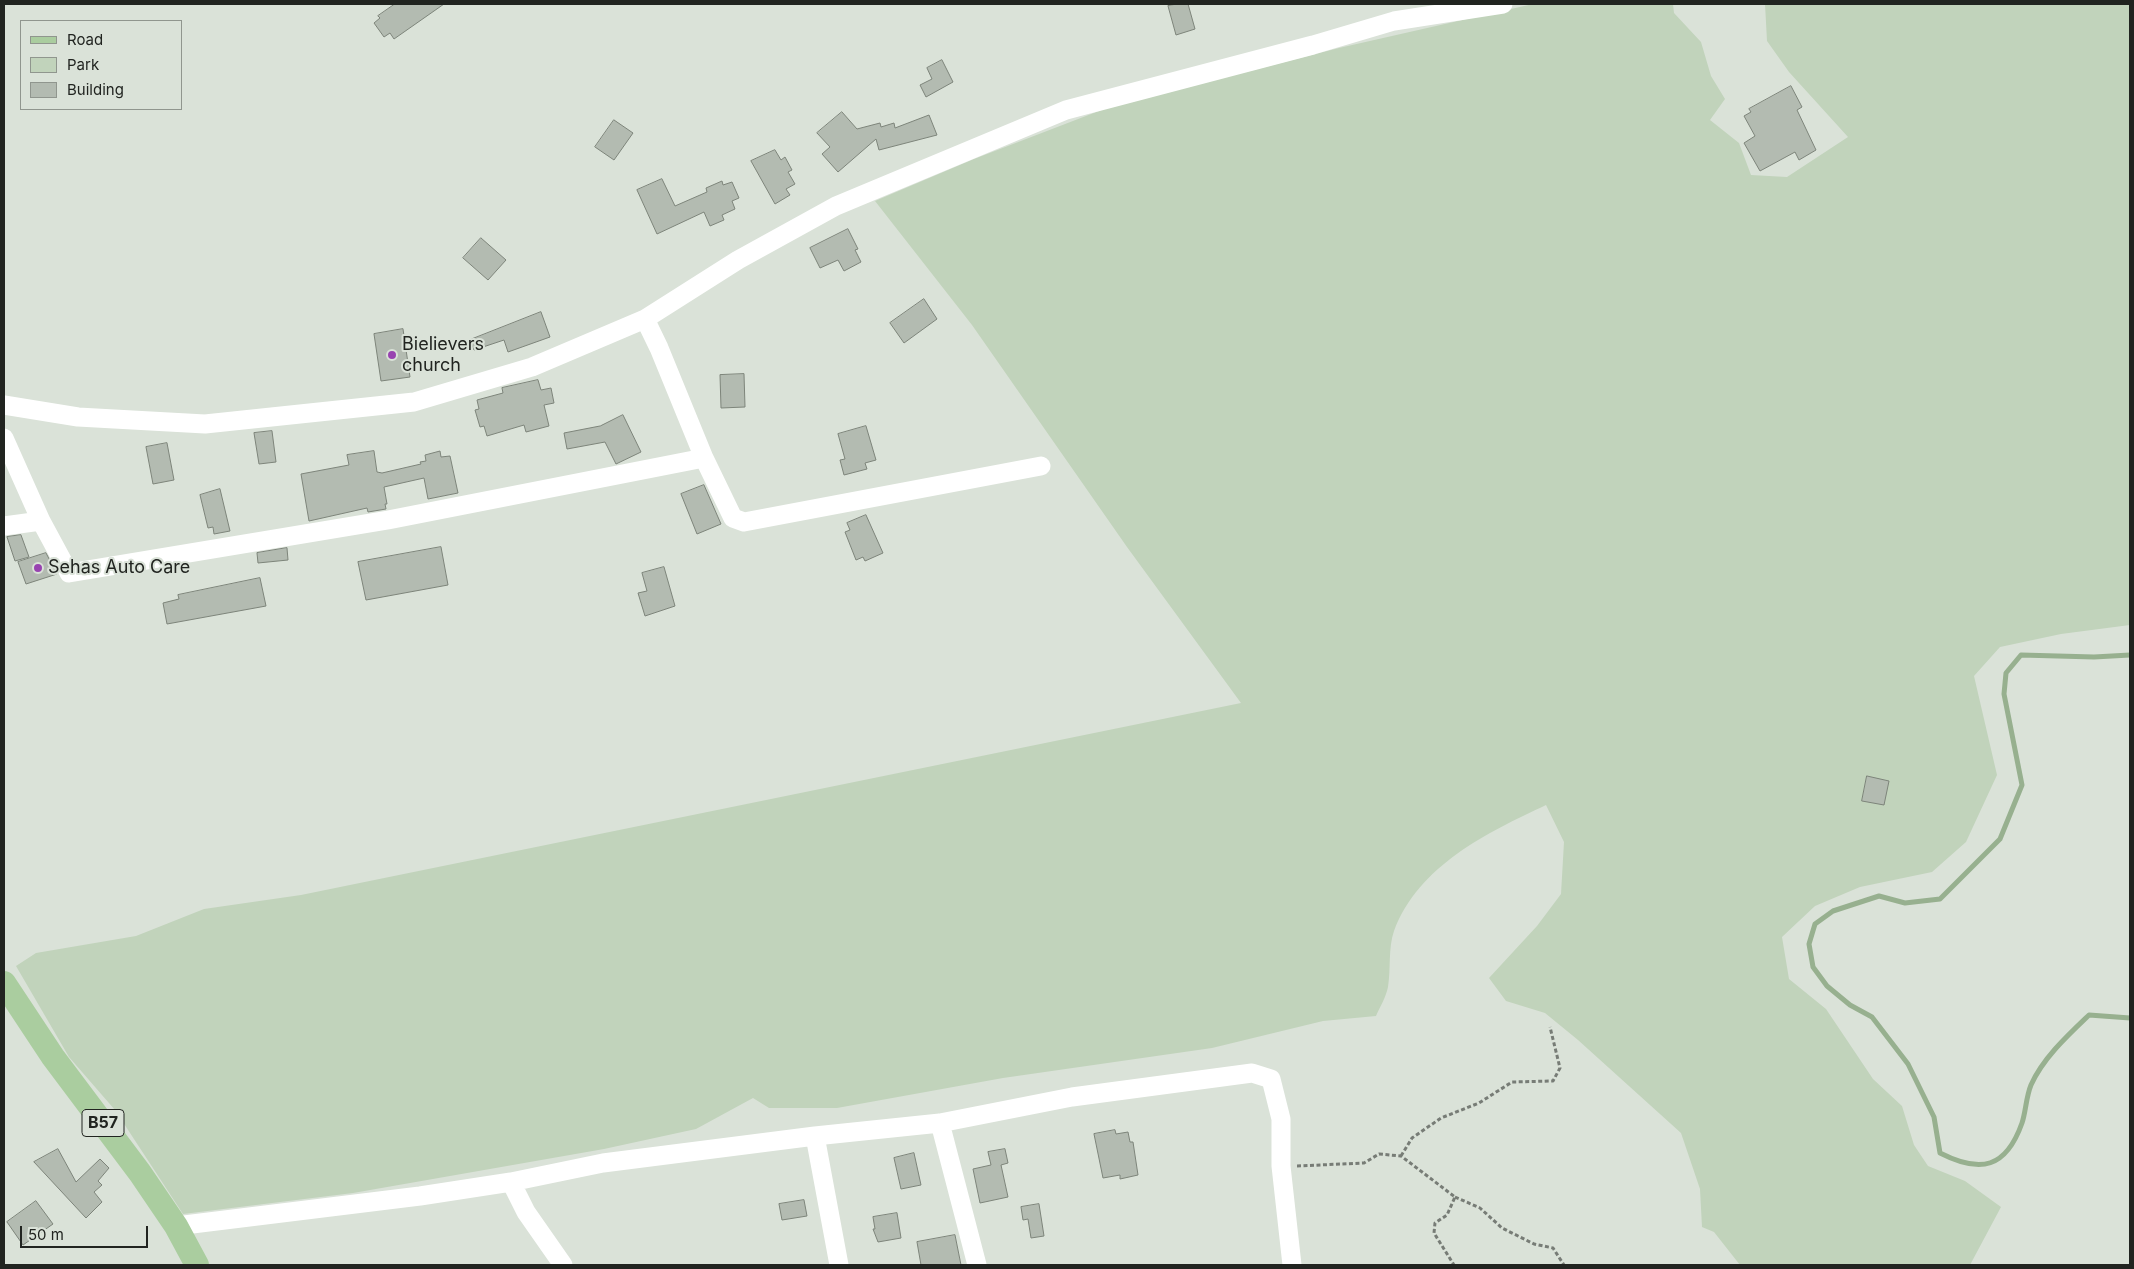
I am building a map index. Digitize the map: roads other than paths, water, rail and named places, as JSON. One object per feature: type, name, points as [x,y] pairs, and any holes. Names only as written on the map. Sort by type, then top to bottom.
[{"type":"main road","name":"B57","points":[[4,983],[52,1057],[140,1173],[176,1226],[197,1265]]},
{"type":"street","points":[[4,405],[78,416],[205,424],[414,402],[532,367],[645,319],[738,260],[836,206],[1066,110],[1313,45],[1392,12],[1503,4]]},
{"type":"street","points":[[645,319],[659,348],[704,458],[733,518],[744,522],[1041,466]]},
{"type":"street","points":[[4,438],[41,521],[69,573],[388,520],[704,458]]},
{"type":"street","points":[[4,526],[41,521]]},
{"type":"street","points":[[176,1226],[420,1196],[511,1182],[603,1164],[815,1136],[940,1123],[1072,1097],[1252,1073],[1271,1079],[1281,1119],[1281,1166],[1292,1265]]},
{"type":"street","points":[[940,1123],[977,1265]]},
{"type":"street","points":[[815,1136],[839,1265]]},
{"type":"street","points":[[511,1182],[526,1212],[563,1265]]},
{"type":"waterway","points":[[2130,655],[2094,657],[2021,655],[2006,673],[2004,694],[2022,785],[2000,839],[1940,899],[1905,903],[1879,896],[1833,911],[1815,924],[1809,944],[1813,967],[1827,986],[1850,1005],[1872,1017],[1908,1064],[1934,1117],[1940,1153],[1968,1164],[1980,1165],[1990,1163],[2000,1158],[2008,1150],[2016,1138],[2022,1123],[2029,1090],[2036,1075],[2057,1047],[2089,1015],[2130,1018]]},
{"type":"place","name":"Bielievers church","points":[[392,355]]},
{"type":"place","name":"Sehas Auto Care","points":[[38,568]]}]
